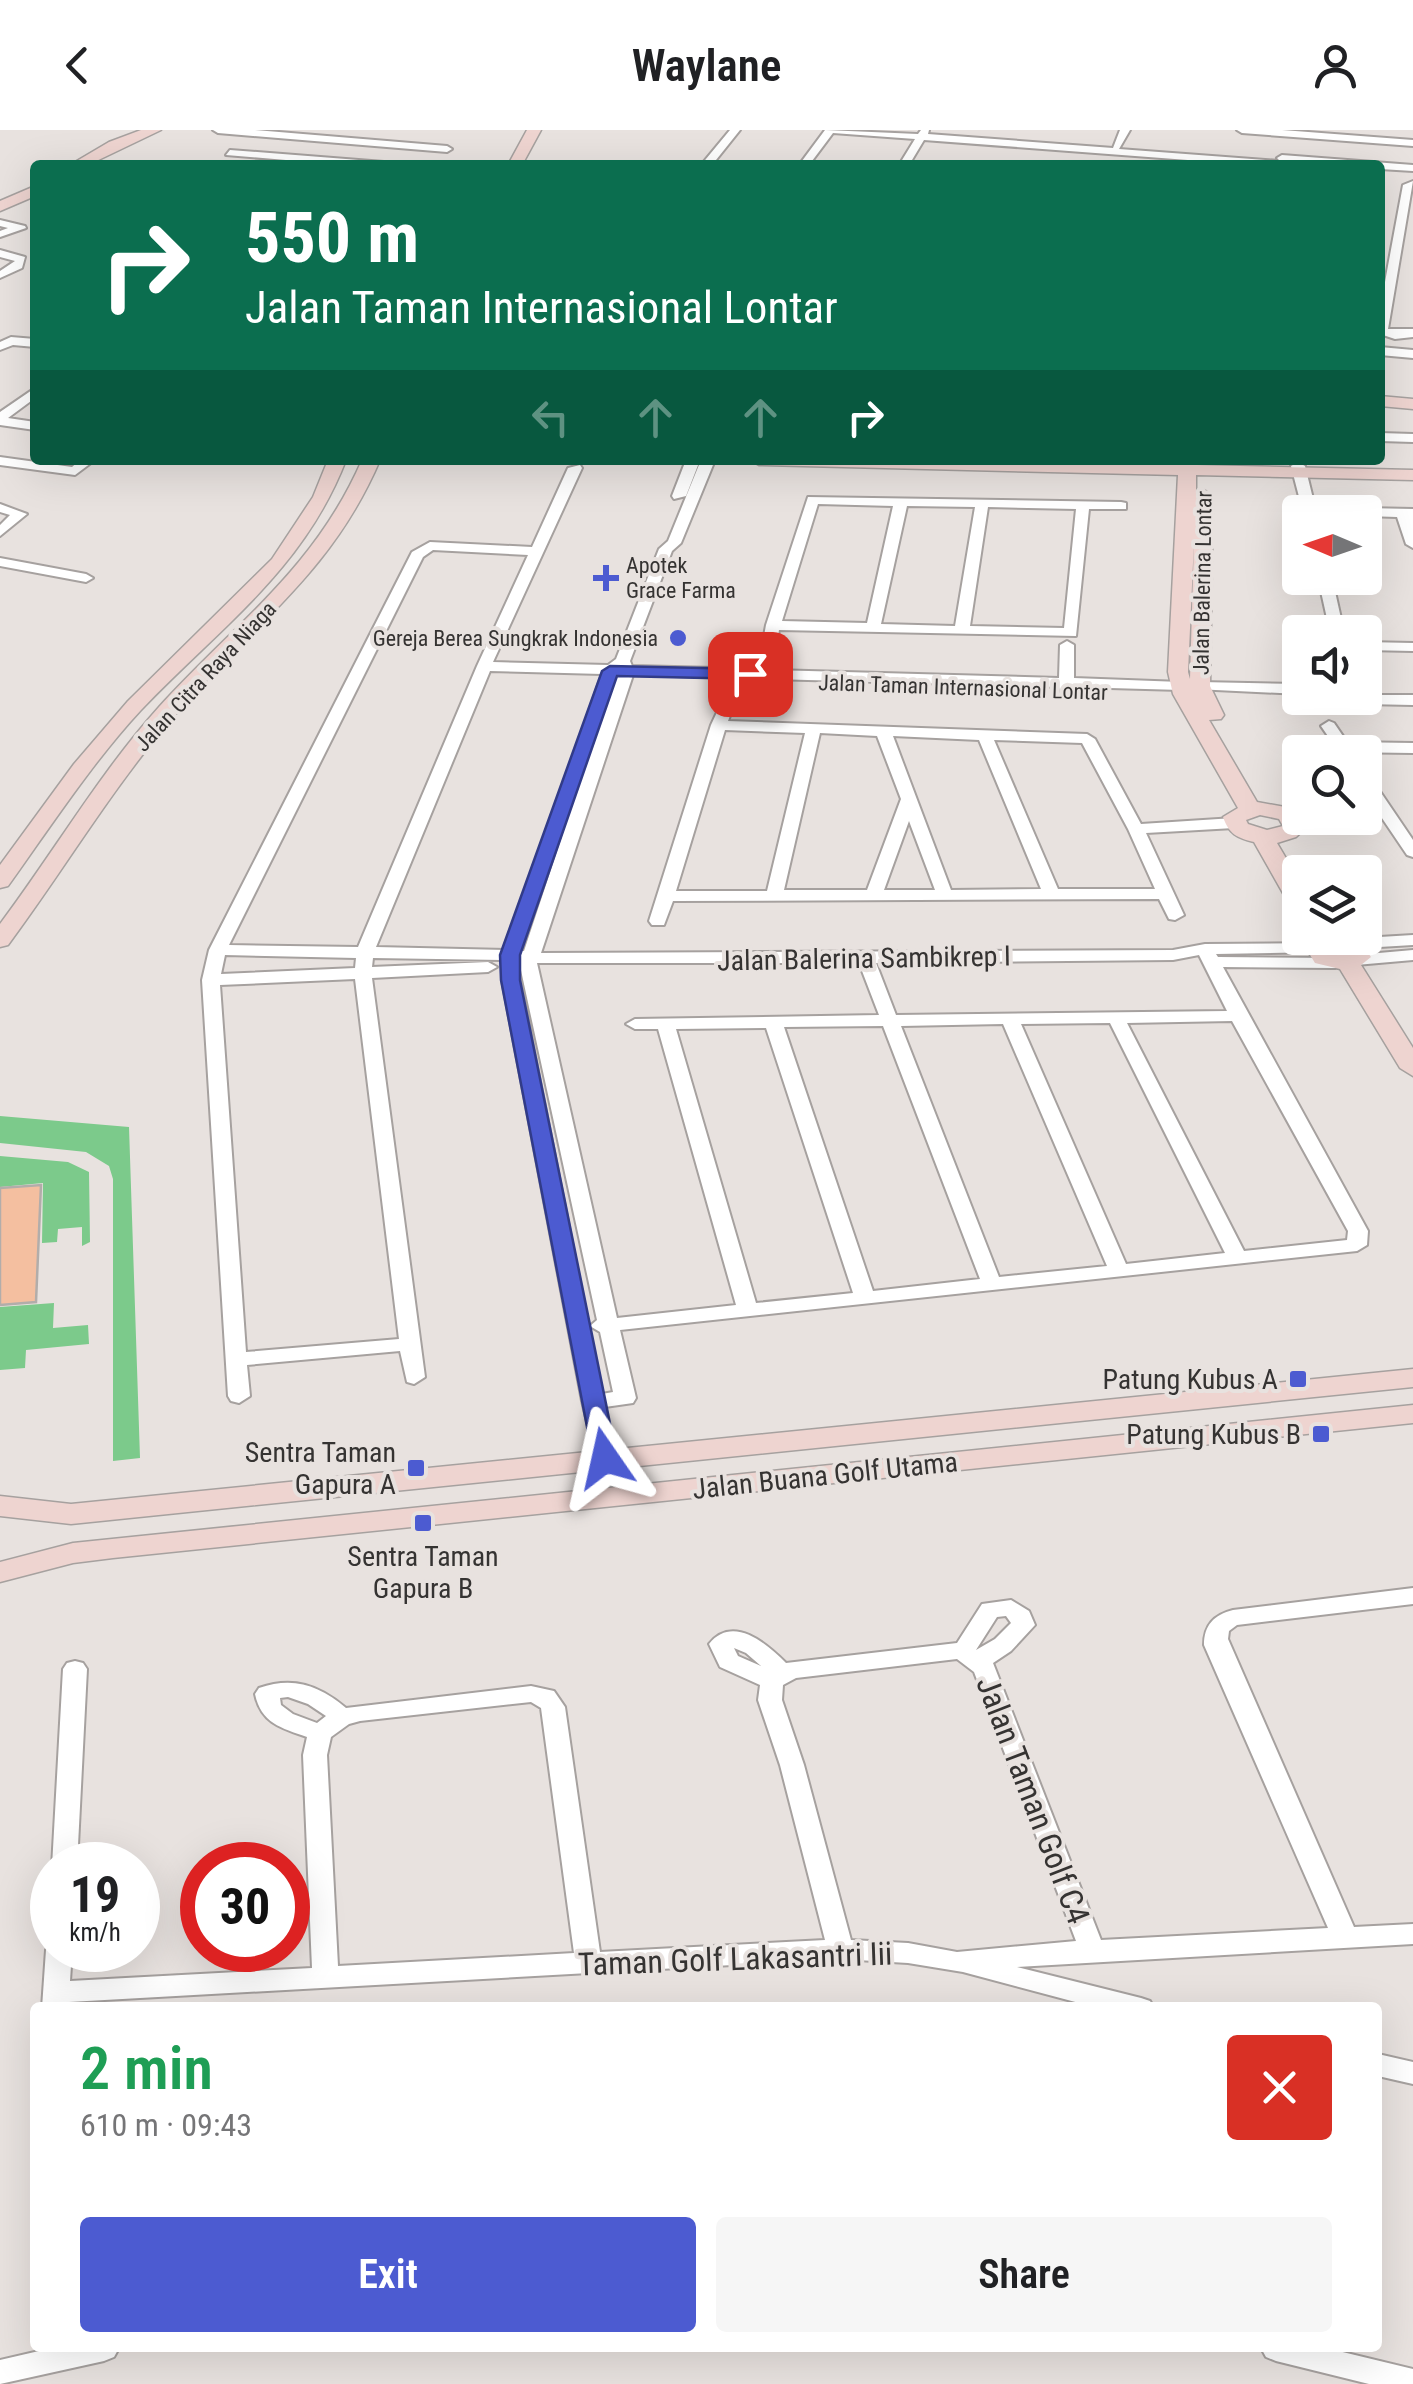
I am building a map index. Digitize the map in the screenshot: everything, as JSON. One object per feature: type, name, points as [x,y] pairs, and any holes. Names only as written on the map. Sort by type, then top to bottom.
[{"type":"street","points":[[87,160],[154,130]]},
{"type":"street","points":[[218,130],[448,149]]},
{"type":"street","points":[[518,160],[534,130]]},
{"type":"street","points":[[710,160],[736,130]]},
{"type":"street","points":[[808,160],[830,130],[1279,160]]},
{"type":"street","points":[[906,130],[923,134]]},
{"type":"street","points":[[1110,160],[1125,130]]},
{"type":"street","points":[[1242,130],[1362,134],[1413,143]]},
{"type":"street","points":[[907,160],[923,134]]},
{"type":"street","points":[[1117,147],[1199,160]]},
{"type":"street","points":[[230,153],[304,160]]},
{"type":"street","points":[[1385,168],[1413,171]]},
{"type":"street","points":[[1385,315],[1408,186],[1413,184]]},
{"type":"street","points":[[2,233],[30,230]]},
{"type":"street","points":[[0,277],[18,266],[18,253]]},
{"type":"street","points":[[1385,333],[1413,333]]},
{"type":"street","points":[[0,346],[12,341],[30,343]]},
{"type":"street","points":[[1385,351],[1413,354]]},
{"type":"street","points":[[0,420],[30,396]]},
{"type":"street","points":[[1385,399],[1413,402]]},
{"type":"street","points":[[0,420],[30,425]]},
{"type":"street","points":[[1385,436],[1413,438]]},
{"type":"street","points":[[0,461],[75,471],[82,465]]},
{"type":"street","name":"Jalan Citra Raya Niaga","points":[[0,882],[92,754],[134,706],[292,548],[320,503],[336,465]]},
{"type":"street","name":"Jalan Citra Raya Niaga","points":[[2,935],[142,741],[324,550],[352,506],[369,465]]},
{"type":"street","points":[[605,1458],[544,1146],[519,961],[620,668],[666,549],[664,535],[691,465]]},
{"type":"street","points":[[666,549],[674,543],[706,465]]},
{"type":"street","points":[[1197,465],[1413,472]]},
{"type":"street","name":"Jalan Balerina Lontar","points":[[1197,465],[1177,644],[1191,690],[1250,813]]},
{"type":"street","name":"Jalan Balerina Lontar","points":[[1191,690],[1200,646],[1197,465]]},
{"type":"street","points":[[414,1377],[363,974],[365,952],[484,666],[575,468]]},
{"type":"street","points":[[1299,469],[1305,495]]},
{"type":"street","points":[[764,678],[772,626],[811,501],[1121,506]]},
{"type":"street","points":[[873,628],[901,501]]},
{"type":"street","points":[[962,630],[982,504]]},
{"type":"street","points":[[772,626],[1072,634],[1083,506]]},
{"type":"street","points":[[0,508],[20,516],[0,532]]},
{"type":"street","points":[[1382,513],[1408,513],[1413,544]]},
{"type":"street","points":[[240,1396],[211,980],[218,950],[417,555],[430,546],[536,551]]},
{"type":"street","points":[[292,548],[324,550]]},
{"type":"street","points":[[0,562],[86,578]]},
{"type":"street","points":[[1177,644],[1200,646]]},
{"type":"street","points":[[1067,645],[1067,687]]},
{"type":"street","points":[[1382,646],[1413,647]]},
{"type":"street","name":"Jalan Taman Internasional Lontar","points":[[484,666],[1067,687],[1282,689]]},
{"type":"street","name":"Jalan Taman Internasional Lontar","points":[[1191,690],[1282,696]]},
{"type":"street","points":[[1382,691],[1413,692]]},
{"type":"street","points":[[1382,699],[1413,700]]},
{"type":"street","points":[[658,920],[722,718],[814,728],[1074,736],[1091,741],[1176,915]]},
{"type":"street","points":[[1329,726],[1335,735]]},
{"type":"street","points":[[774,896],[814,728]]},
{"type":"street","points":[[883,730],[945,895]]},
{"type":"street","points":[[984,734],[1052,895]]},
{"type":"street","points":[[1382,748],[1413,748]]},
{"type":"street","points":[[874,896],[910,797]]},
{"type":"street","points":[[1382,806],[1413,852]]},
{"type":"street","points":[[1250,813],[1244,832],[1282,827]]},
{"type":"street","points":[[1136,829],[1250,813],[1282,826]]},
{"type":"street","points":[[667,896],[1167,894]]},
{"type":"street","name":"Jalan Balerina Sambikrep I","points":[[1382,944],[1413,940]]},
{"type":"street","name":"Jalan Balerina Sambikrep I","points":[[218,950],[365,952],[519,961]]},
{"type":"street","name":"Jalan Balerina Sambikrep I","points":[[211,980],[554,960],[1208,956],[1282,952]]},
{"type":"street","name":"Jalan Balerina Sambikrep I","points":[[1382,953],[1413,955]]},
{"type":"street","points":[[1341,955],[1413,1068]]},
{"type":"street","points":[[579,1328],[1350,1248],[1360,1238],[1208,956]]},
{"type":"street","points":[[865,958],[992,1285]]},
{"type":"street","points":[[519,961],[568,1142],[625,1398],[594,1401]]},
{"type":"street","points":[[635,1024],[1238,1016]]},
{"type":"street","points":[[1116,1018],[1239,1260]]},
{"type":"street","points":[[1010,1019],[1120,1272]]},
{"type":"street","points":[[773,1022],[865,1298]]},
{"type":"street","points":[[665,1023],[748,1310]]},
{"type":"street","points":[[544,1146],[568,1142]]},
{"type":"street","points":[[238,1359],[411,1344]]},
{"type":"street","name":"Jalan Buana Golf Utama","points":[[0,1506],[71,1514],[1413,1378]]},
{"type":"street","name":"Jalan Buana Golf Utama","points":[[0,1572],[72,1554],[1413,1414]]},
{"type":"street","points":[[71,1514],[72,1554]]},
{"type":"street","points":[[1345,1938],[1216,1645],[1215,1632],[1220,1623],[1233,1618],[1413,1596]]},
{"type":"street","name":"Jalan Taman Golf C4","points":[[840,1949],[792,1764],[770,1700],[777,1677],[941,1652],[971,1657],[1092,1950]]},
{"type":"street","points":[[65,1842],[74,1668]]},
{"type":"street","points":[[320,1733],[284,1720],[270,1709],[266,1694],[286,1688],[300,1690],[328,1704],[342,1717]]},
{"type":"street","points":[[325,1976],[316,1755],[320,1733],[342,1717],[531,1694],[550,1700],[589,1964]]},
{"type":"street","name":"Taman Golf Lakasantri Iii","points":[[58,1972],[56,2000],[325,1976],[840,1949],[908,1953],[957,1962],[1092,1950],[1413,1934]]},
{"type":"street","points":[[957,1962],[1117,2002]]},
{"type":"street","points":[[1382,2067],[1413,2073]]},
{"type":"street","points":[[0,2373],[87,2352]]},
{"type":"street","points":[[1292,2352],[1413,2382]]},
{"type":"green space","points":[[0,1116],[129,1127],[140,1458],[113,1461],[113,1179],[109,1166],[86,1152],[0,1143]]},
{"type":"green space","points":[[0,1156],[68,1162],[89,1172],[90,1242],[82,1246],[82,1227],[58,1229],[57,1242],[42,1243],[43,1183],[0,1187]]},
{"type":"green space","points":[[54,1303],[53,1328],[88,1325],[89,1344],[26,1350],[25,1368],[0,1370],[0,1307]]},
{"type":"building","points":[[41,1185],[36,1302],[0,1305],[0,1188]]},
{"type":"place","name":"Apotek Grace Farma","points":[[606,578]]},
{"type":"place","name":"Gereja Berea Sungkrak Indonesia","points":[[678,638]]},
{"type":"place","name":"Patung Kubus A","points":[[1298,1379]]},
{"type":"place","name":"Patung Kubus B","points":[[1321,1434]]},
{"type":"place","name":"Sentra Taman Gapura A","points":[[416,1468]]},
{"type":"place","name":"Sentra Taman Gapura B","points":[[423,1523]]},
{"type":"route","points":[[605,1458],[510,980],[510,955],[610,671],[750,674]]}]
